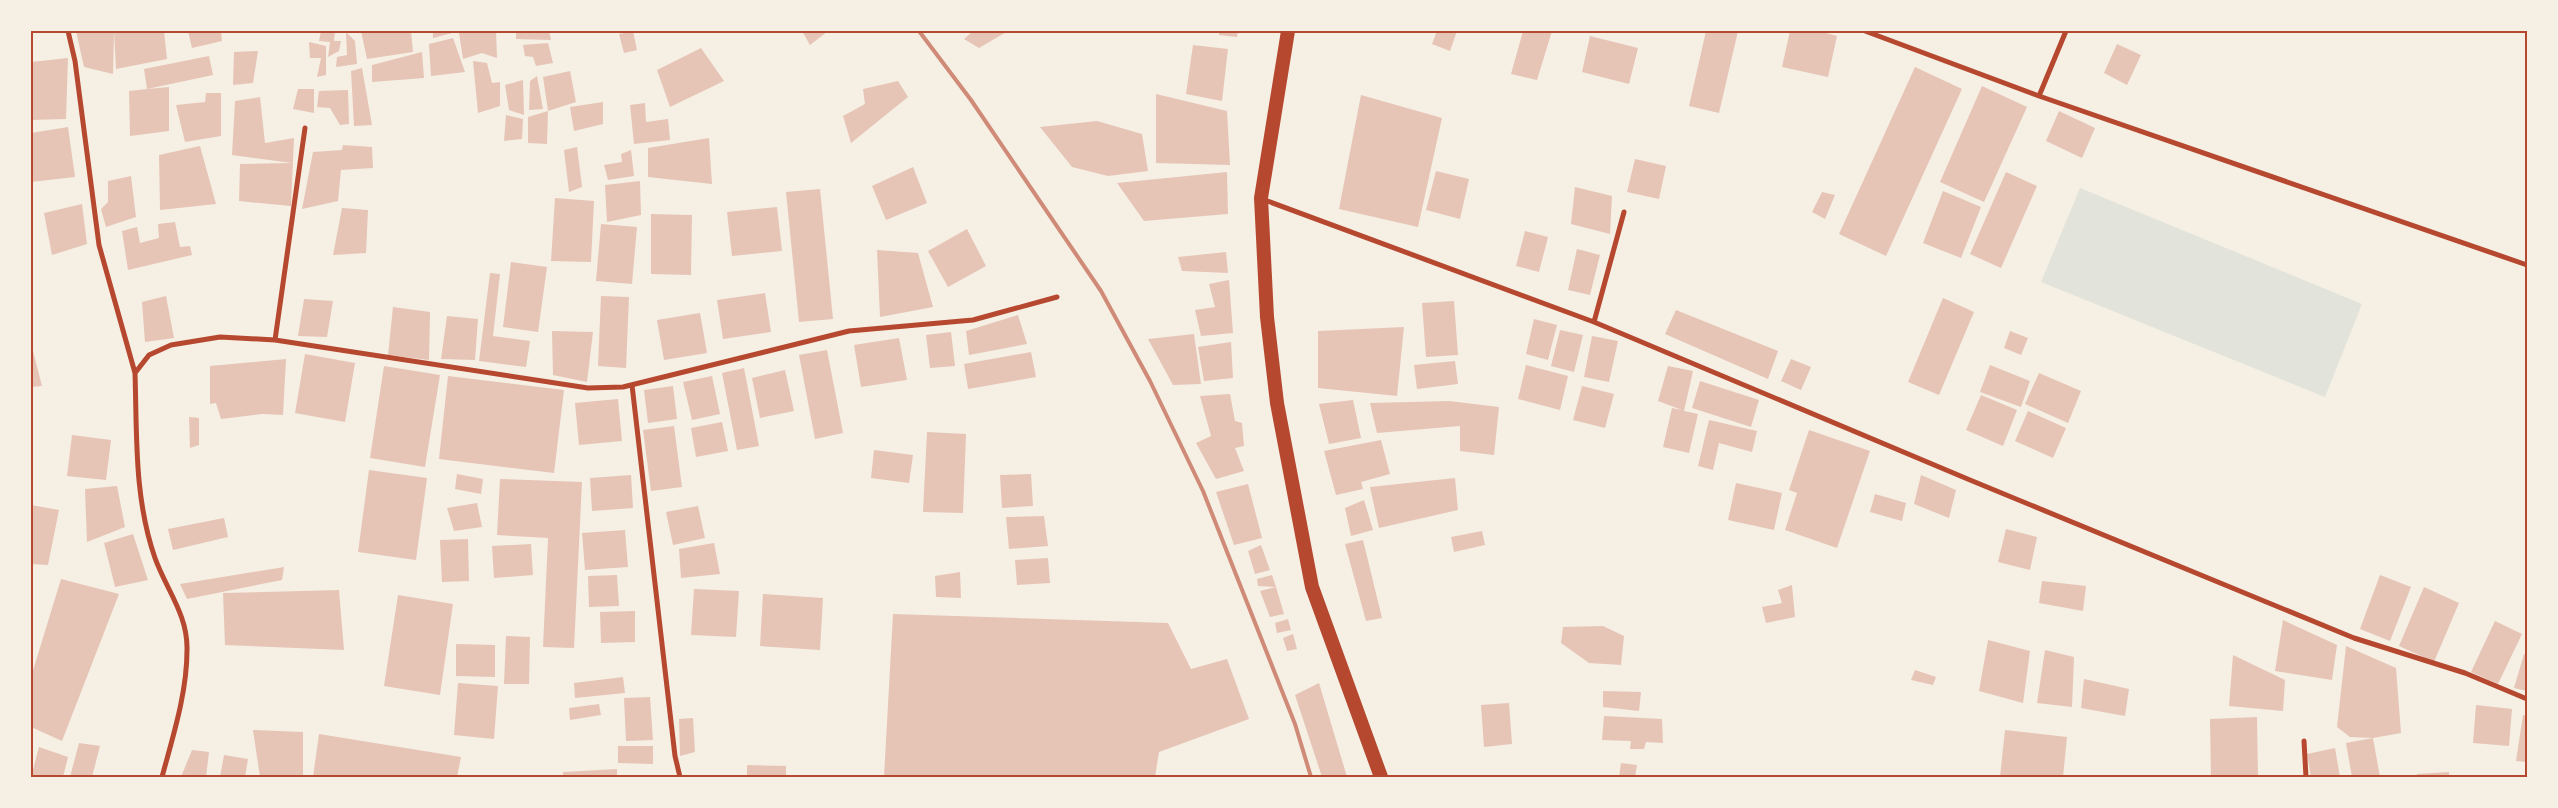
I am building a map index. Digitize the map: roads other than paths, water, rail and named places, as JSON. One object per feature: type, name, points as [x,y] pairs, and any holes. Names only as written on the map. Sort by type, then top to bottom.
[{"type":"highway","points":[[1288,31],[1262,198],[1267,317],[1277,403],[1312,587],[1381,777]]},
{"type":"street","points":[[68,31],[75,61],[99,245],[135,373],[139,491],[155,558],[182,614],[188,649],[180,712],[162,777]]},
{"type":"street","points":[[1865,31],[2039,96],[2527,265]]},
{"type":"street","points":[[2039,96],[2066,31]]},
{"type":"street","points":[[274,340],[305,128]]},
{"type":"street","points":[[1262,198],[1594,322],[1970,480],[2345,634],[2465,674],[2527,699]]},
{"type":"street","points":[[1594,322],[1624,212]]},
{"type":"street","points":[[135,373],[149,355],[172,345],[220,337],[274,340],[588,388],[632,385],[849,331],[973,320],[1057,297]]},
{"type":"street","points":[[632,385],[675,756],[680,777]]},
{"type":"street","points":[[2304,741],[2306,777]]},
{"type":"railway","points":[[919,31],[971,100],[1101,291],[1150,381],[1203,491],[1295,724],[1311,777]]}]
